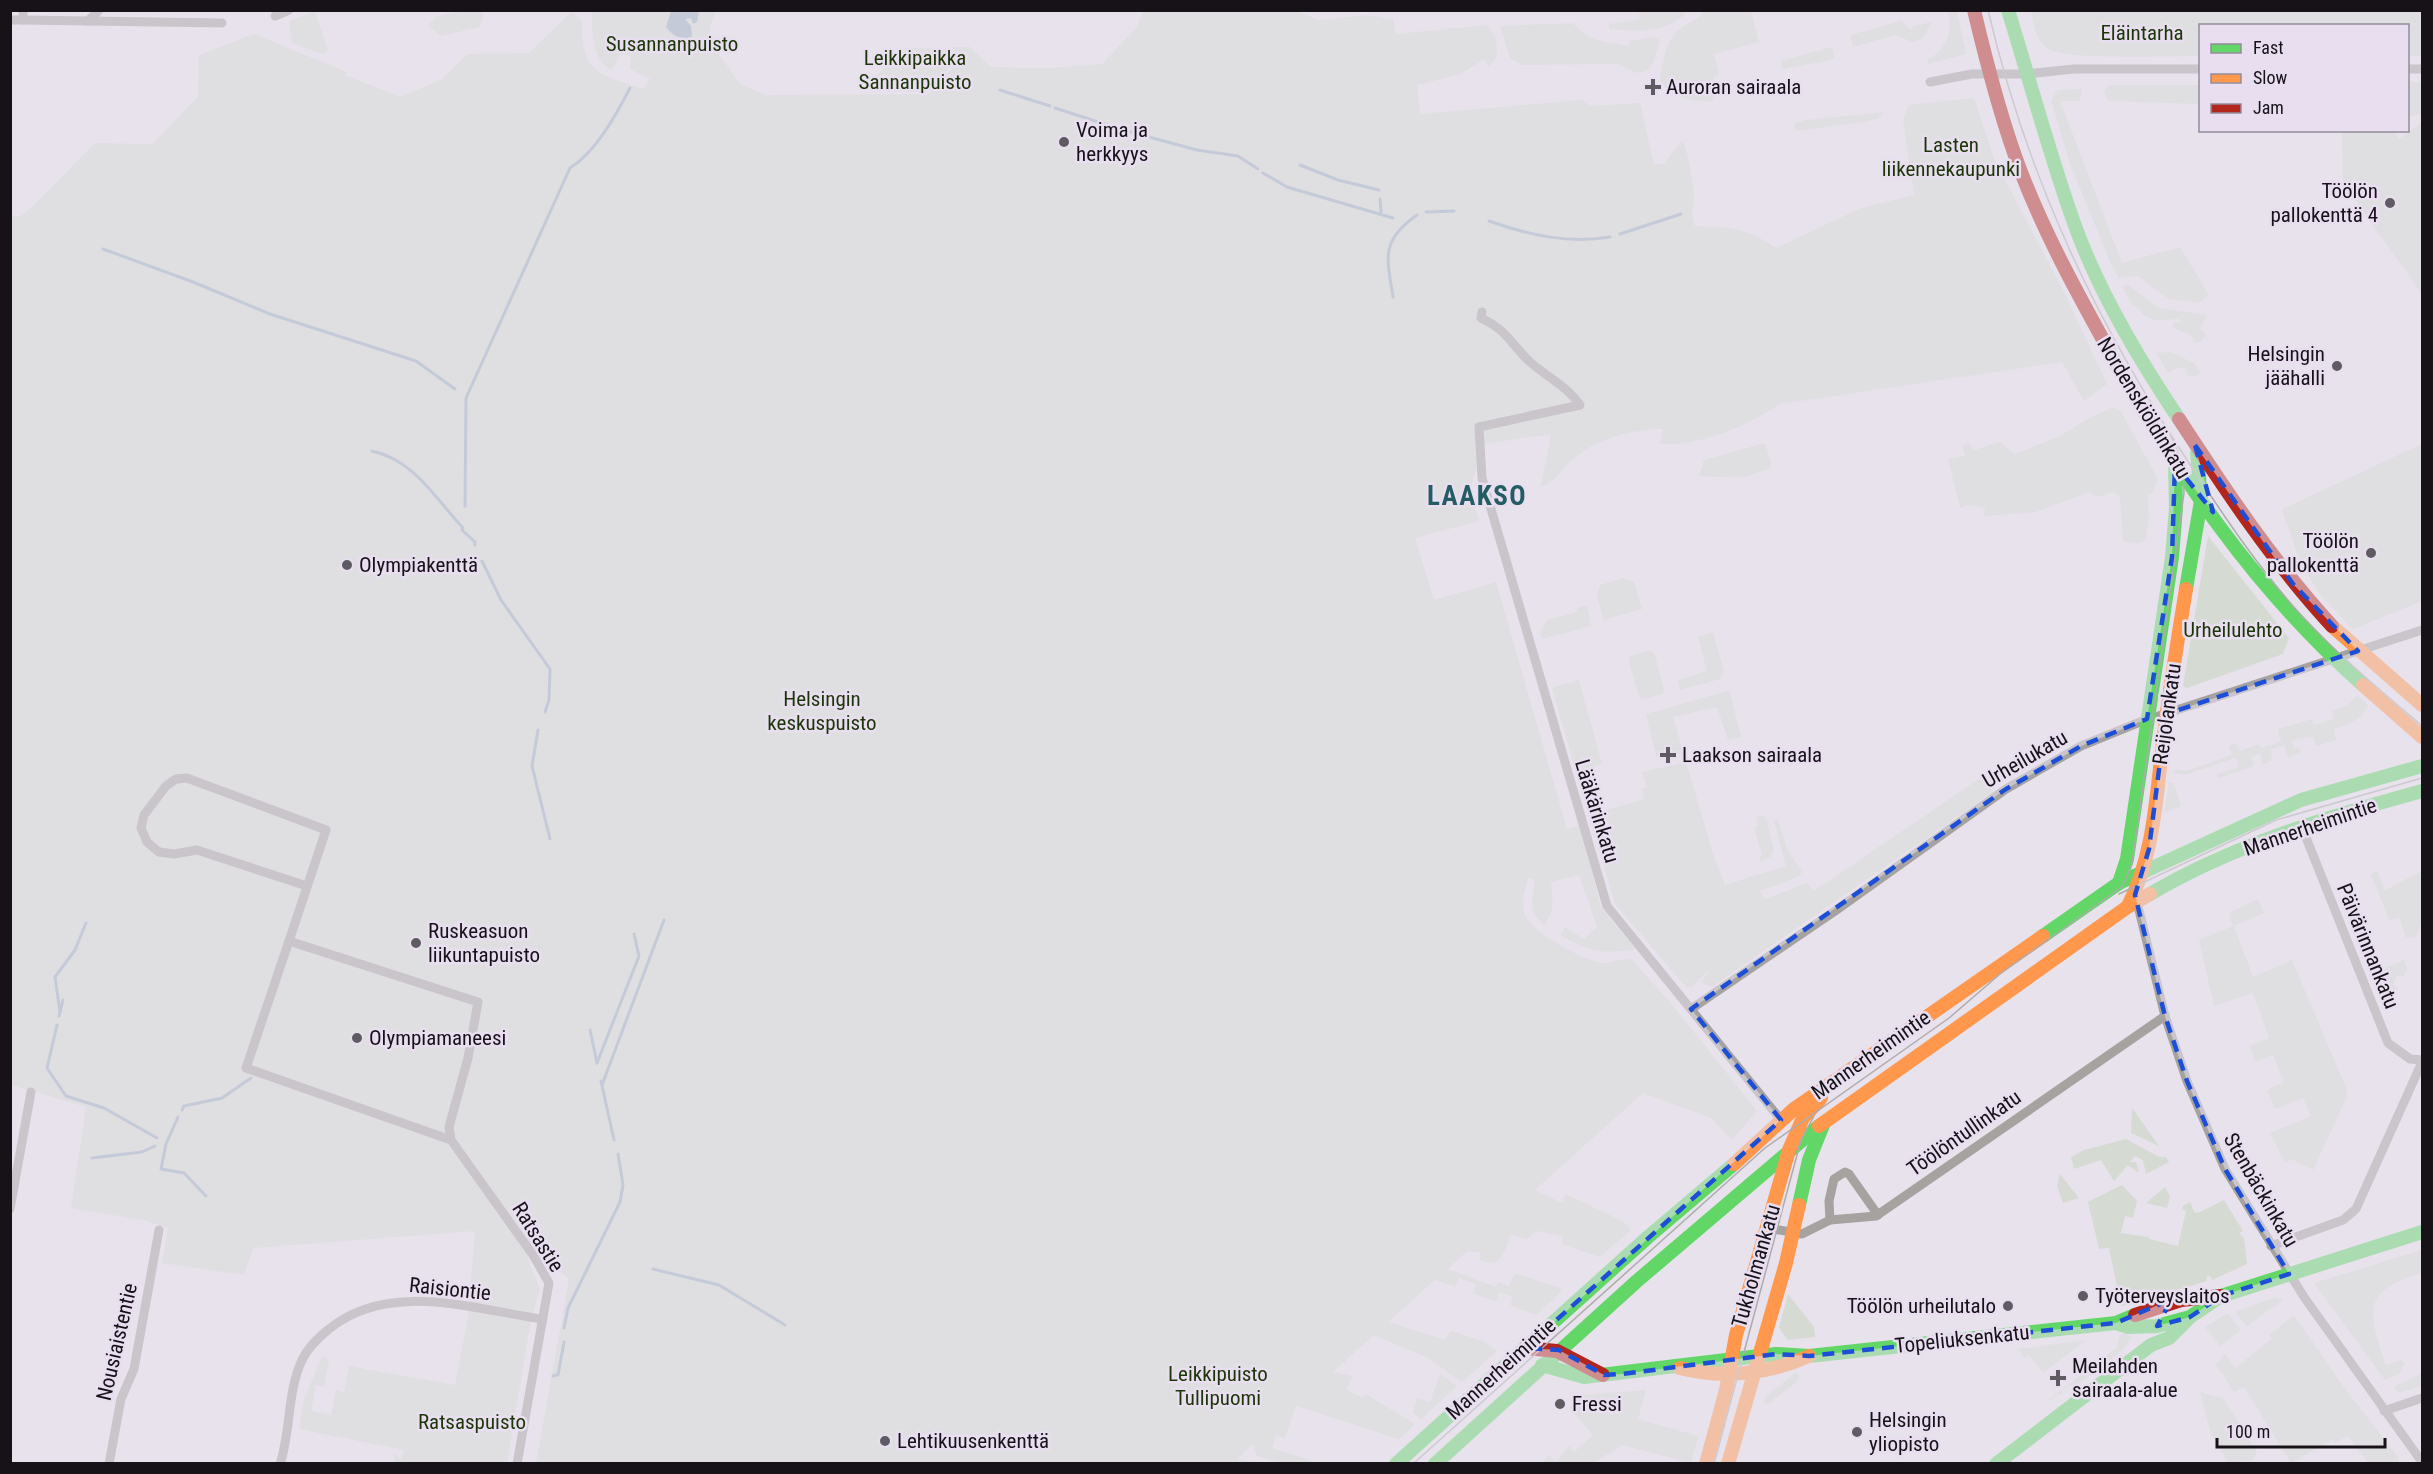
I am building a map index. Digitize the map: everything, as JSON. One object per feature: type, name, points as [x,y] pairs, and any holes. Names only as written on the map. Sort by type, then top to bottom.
[{"type":"main road","name":"Nordenskiöldinkatu","points":[[1974,10],[1989,74],[2016,158],[2049,238],[2127,384],[2175,464],[2200,501],[2274,597],[2333,658],[2422,737]]},
{"type":"main road","name":"Nordenskiöldinkatu","points":[[2008,10],[2025,75],[2074,224],[2093,269],[2130,342],[2194,445],[2293,584],[2358,651],[2422,705]]},
{"type":"main road","name":"Reijolankatu","points":[[2131,905],[2144,871],[2190,554],[2200,501],[2200,467],[2194,445]]},
{"type":"main road","name":"Reijolankatu","points":[[2119,883],[2127,860],[2172,557],[2176,507],[2175,464]]},
{"type":"main road","name":"Mannerheimintie","points":[[1396,1464],[1648,1237],[1726,1173],[1781,1120],[2119,883],[2301,800],[2422,766]]},
{"type":"main road","name":"Mannerheimintie","points":[[1435,1464],[1558,1350],[1826,1120],[2131,905],[2210,863],[2301,825],[2422,791]]},
{"type":"main road","name":"Tukholmankatu","points":[[1706,1464],[1731,1366],[1744,1303],[1768,1228],[1789,1150],[1803,1118],[1834,1082]]},
{"type":"main road","name":"Tukholmankatu","points":[[1728,1464],[1793,1234],[1809,1161],[1826,1120]]},
{"type":"main road","name":"Topeliuksenkatu","points":[[2116,1323],[2128,1327],[2157,1326],[2190,1317],[2221,1296],[2422,1232]]},
{"type":"main road","name":"Topeliuksenkatu","points":[[1731,1366],[1758,1357],[1790,1354],[1809,1356],[2116,1323],[2155,1307],[2201,1294],[2221,1296]]},
{"type":"main road","points":[[2151,1345],[2157,1326],[2170,1304]]},
{"type":"main road","points":[[1996,1464],[2151,1345],[2169,1338],[2190,1317]]},
{"type":"main road","points":[[1525,1348],[1539,1346],[1558,1350],[1604,1375]]},
{"type":"main road","name":"Topeliuksenkatu","points":[[1542,1365],[1570,1375],[1584,1377],[1680,1368],[1694,1363],[1731,1366],[1753,1371],[1797,1363],[1809,1356]]},
{"type":"street","points":[[88,21],[99,10]]},
{"type":"street","points":[[275,16],[289,10]]},
{"type":"street","points":[[10,20],[23,15],[88,21],[222,23]]},
{"type":"street","points":[[1930,82],[1989,74],[2025,75],[2074,69],[2199,69]]},
{"type":"street","name":"Lääkärinkatu","points":[[1482,312],[1481,318],[1500,327],[1528,360],[1571,392],[1580,405],[1479,428],[1480,461],[1482,478],[1607,906],[1781,1120]]},
{"type":"street","name":"Urheilukatu","points":[[1691,1009],[1835,911],[2006,789],[2081,746],[2147,719],[2422,630]]},
{"type":"street","points":[[289,941],[477,1002],[470,1044],[449,1127],[451,1140],[246,1068],[326,830],[187,778],[176,779],[166,786],[144,815],[142,836],[159,852],[174,854],[197,850],[307,886]]},
{"type":"street","name":"Päivärinnankatu","points":[[2301,825],[2388,1043],[2410,1059],[2422,1061]]},
{"type":"street","name":"Stenbäckinkatu","points":[[2131,905],[2187,1081],[2225,1169],[2289,1274],[2422,1462]]},
{"type":"street","name":"Töölöntullinkatu","points":[[1793,1234],[1802,1234],[1830,1220],[1878,1215],[2165,1016]]},
{"type":"street","points":[[2271,1246],[2343,1220],[2356,1209],[2422,1061]]},
{"type":"street","points":[[10,1209],[31,1092]]},
{"type":"street","name":"Ratsastie","points":[[451,1140],[527,1247],[549,1283],[517,1464]]},
{"type":"street","points":[[1830,1220],[1829,1201],[1834,1179],[1840,1173],[1845,1172],[1853,1179],[1878,1215]]},
{"type":"street","points":[[1768,1228],[1793,1234]]},
{"type":"street","name":"Nousiaistentie","points":[[109,1464],[121,1399],[134,1369],[159,1230]]},
{"type":"street","name":"Raisiontie","points":[[280,1464],[296,1377],[302,1361],[317,1339],[344,1317],[376,1305],[408,1301],[445,1304],[542,1319]]},
{"type":"street","points":[[2384,1411],[2422,1398]]},
{"type":"highlighted area","points":[[2195,445],[2293,584],[2358,651],[2166,714],[2149,849],[2135,895],[2165,1016],[2187,1081],[2225,1169],[2289,1274],[2221,1296],[2190,1317],[2157,1326],[2172,1299],[2116,1323],[1809,1356],[1776,1354],[1622,1374],[1604,1375],[1559,1350],[1525,1348],[1781,1120],[1691,1009],[2006,789],[2081,746],[2147,719],[2172,557],[2175,464],[2213,512]]},
{"type":"green space","points":[[1639,10],[1688,11],[1671,24],[1661,27],[1641,30],[1609,29],[1609,24],[1640,19]]},
{"type":"green space","points":[[1705,10],[1751,11],[1759,42],[1714,54],[1719,74],[1713,77],[1716,92],[1711,102],[1677,95],[1660,82],[1665,55],[1673,36]]},
{"type":"green space","points":[[315,11],[328,50],[323,54],[292,43],[289,21]]},
{"type":"green space","points":[[463,11],[479,11],[484,14],[480,27],[441,36],[428,25],[437,16]]},
{"type":"green space","name":"Helsingin keskuspuisto","points":[[572,11],[582,21],[585,51],[589,61],[596,69],[604,75],[643,89],[650,79],[630,69],[631,56],[621,54],[612,70],[600,59],[594,44],[592,11],[716,11],[710,26],[710,35],[718,53],[740,84],[766,95],[927,94],[951,69],[953,47],[970,47],[991,67],[1049,68],[1102,64],[1137,27],[1143,11],[1297,11],[1318,20],[1368,15],[1393,19],[1396,34],[1487,25],[1496,38],[1497,56],[1489,67],[1484,59],[1461,74],[1417,85],[1420,114],[1581,100],[1591,106],[1640,103],[1654,165],[1664,164],[1682,140],[1692,180],[1694,197],[1692,216],[1695,226],[1738,230],[1757,237],[1776,248],[1861,208],[1914,195],[1903,120],[1908,105],[1974,98],[1994,159],[2065,294],[2107,384],[2084,401],[2062,362],[1780,404],[1738,427],[1691,442],[1660,444],[1663,429],[1627,433],[1603,441],[1581,453],[1555,478],[1541,487],[1551,434],[1483,444],[1470,490],[1479,521],[1415,538],[1434,600],[1496,582],[1567,829],[1580,825],[1600,904],[1636,949],[1597,951],[1560,935],[1565,927],[1584,939],[1597,927],[1579,875],[1551,882],[1552,909],[1544,925],[1535,915],[1532,905],[1535,880],[1528,878],[1523,901],[1525,915],[1529,922],[1560,945],[1596,961],[1604,963],[1631,959],[1670,1002],[1757,1111],[1732,1140],[1711,1118],[1643,1093],[1535,1190],[1562,1203],[1566,1194],[1624,1222],[1631,1230],[1600,1257],[1562,1244],[1562,1236],[1537,1231],[1526,1239],[1511,1234],[1504,1253],[1497,1260],[1486,1262],[1479,1260],[1481,1252],[1467,1251],[1448,1269],[1496,1287],[1498,1282],[1509,1286],[1514,1275],[1517,1274],[1561,1288],[1561,1292],[1536,1315],[1510,1305],[1513,1297],[1500,1292],[1496,1301],[1473,1294],[1476,1284],[1459,1278],[1455,1287],[1435,1280],[1388,1322],[1445,1340],[1451,1331],[1483,1341],[1497,1351],[1462,1382],[1426,1357],[1374,1335],[1347,1359],[1346,1364],[1344,1362],[1333,1372],[1353,1376],[1346,1390],[1362,1397],[1366,1394],[1415,1424],[1399,1439],[1296,1406],[1285,1438],[1276,1435],[1272,1448],[1315,1462],[1330,1463],[1280,1463],[1257,1456],[1253,1444],[1237,1459],[1261,1463],[536,1463],[569,1279],[550,1264],[527,1258],[540,1288],[530,1326],[507,1463],[393,1463],[395,1454],[401,1459],[404,1450],[299,1429],[304,1400],[322,1356],[329,1360],[324,1387],[316,1385],[311,1411],[331,1415],[336,1390],[344,1392],[349,1366],[455,1385],[468,1316],[475,1231],[253,1248],[244,1275],[162,1263],[168,1228],[143,1220],[71,1208],[86,1107],[11,1085],[10,216],[21,216],[31,208],[95,143],[152,144],[198,97],[199,55],[254,34],[347,72],[345,75],[400,97],[442,79],[467,54],[529,53]]},
{"type":"green space","points":[[1948,11],[1957,11],[1966,54],[1928,64],[1928,59],[1940,50],[1947,39]]},
{"type":"green space","name":"Eläintarha","points":[[2031,11],[2422,11],[2422,56],[2409,56],[2409,24],[2199,24],[2199,56],[2074,55],[2047,48],[2036,31]]},
{"type":"green space","points":[[1901,21],[1911,30],[1913,26],[1932,22],[1922,39],[1912,42],[1896,35],[1853,47],[1850,35]]},
{"type":"green space","points":[[1573,23],[1592,38],[1605,42],[1629,46],[1630,41],[1652,37],[1660,40],[1654,61],[1647,71],[1637,73],[1618,64],[1522,65],[1510,58],[1500,26]]},
{"type":"green space","points":[[1832,47],[1834,57],[1831,60],[1783,69],[1781,61]]},
{"type":"green space","name":"Leikkipaikka Sannanpuisto","points":[[905,48],[950,49],[949,68],[927,92],[873,92],[867,85]]},
{"type":"green space","points":[[2409,82],[2422,82],[2422,114],[2409,117]]},
{"type":"green space","points":[[2109,85],[2199,85],[2199,104],[2108,101],[2104,91]]},
{"type":"green space","points":[[2082,89],[2080,101],[2060,101],[2122,263],[2180,247],[2209,295],[2198,303],[2169,299],[2138,276],[2119,278],[2111,264],[2070,164],[2051,100],[2058,90]]},
{"type":"green space","points":[[1884,112],[1877,119],[1869,121],[1798,131],[1794,127],[1794,123],[1806,120]]},
{"type":"green space","name":"Töölön pallokenttä 4","points":[[2422,122],[2422,294],[2343,183],[2342,132],[2396,132],[2399,139]]},
{"type":"green space","points":[[2127,284],[2159,308],[2207,315],[2200,328],[2206,335],[2200,342],[2195,343],[2189,334],[2173,328],[2173,323],[2183,322],[2179,319],[2156,320],[2146,317],[2133,306],[2122,287]]},
{"type":"green space","points":[[2170,352],[2194,363],[2201,373],[2195,377],[2187,375],[2186,369],[2179,367],[2168,373],[2157,353]]},
{"type":"green space","points":[[2113,407],[2121,412],[2158,479],[2152,494],[2148,495],[2149,518],[2145,540],[2139,543],[2123,541],[2120,497],[2114,492],[2097,497],[2089,492],[2036,512],[1984,516],[1985,508],[1969,505],[1960,508],[1948,459],[1965,456],[1962,446],[1969,443],[1974,450],[2000,442],[2015,454],[2060,436],[2089,418]]},
{"type":"green space","points":[[1765,443],[1771,463],[1769,469],[1740,478],[1699,476],[1704,460]]},
{"type":"green space","name":"Töölön pallokenttä","points":[[2422,444],[2422,601],[2353,629],[2321,596],[2300,562],[2282,509]]},
{"type":"green space","name":"Urheilulehto","points":[[2208,536],[2289,638],[2283,654],[2187,688],[2183,686]]},
{"type":"green space","points":[[1623,578],[1634,582],[1642,609],[1604,620],[1597,596],[1600,585]]},
{"type":"green space","points":[[1587,605],[1591,626],[1542,639],[1540,633],[1547,620],[1577,612],[1577,608]]},
{"type":"green space","points":[[1713,632],[1724,672],[1720,679],[1680,690],[1678,680],[1707,671],[1698,637]]},
{"type":"green space","points":[[1649,651],[1654,652],[1664,689],[1663,694],[1644,699],[1639,697],[1629,662],[1630,656]]},
{"type":"green space","points":[[1579,680],[1602,764],[1576,772],[1552,688]]},
{"type":"green space","points":[[1727,691],[1730,693],[1741,737],[1728,740],[1717,707],[1673,717],[1713,854],[1725,885],[1786,866],[1774,820],[1778,820],[1787,849],[1802,872],[1798,877],[1760,891],[1765,899],[1807,883],[1814,891],[1986,774],[1993,792],[1712,987],[1701,982],[1711,968],[1692,987],[1686,987],[1615,904],[1589,815],[1644,799],[1642,789],[1647,788],[1642,772],[1683,763],[1680,753],[1660,758],[1656,756],[1646,714]]},
{"type":"green space","points":[[2357,695],[2368,705],[2359,718],[2334,729],[2336,740],[2316,746],[2313,737],[2292,740],[2294,748],[2299,747],[2301,752],[2288,757],[2284,745],[2271,749],[2272,760],[2263,765],[2260,754],[2252,756],[2254,766],[2219,778],[2217,774],[2239,767],[2236,758],[2184,775],[2174,773],[2175,769],[2186,771],[2232,755],[2229,746],[2236,743],[2240,751],[2259,744],[2261,748],[2281,742],[2278,729],[2312,719],[2314,725],[2334,719],[2332,711],[2347,705]]},
{"type":"green space","points":[[2169,782],[2174,784],[2181,806],[2164,813]]},
{"type":"green space","points":[[1756,817],[1766,818],[1774,850],[1770,857],[1761,861],[1759,856],[1762,855],[1754,828],[1758,826]]},
{"type":"green space","points":[[2377,871],[2385,890],[2422,871],[2422,921],[2416,937],[2406,938],[2399,917],[2389,920],[2371,874]]},
{"type":"green space","points":[[2258,899],[2264,913],[2234,926],[2253,977],[2292,960],[2347,1090],[2346,1099],[2313,1170],[2291,1159],[2285,1163],[2270,1133],[2311,1116],[2303,1098],[2275,1109],[2267,1090],[2284,1082],[2273,1055],[2256,1062],[2249,1046],[2269,1038],[2253,993],[2214,1006],[2199,940],[2233,926],[2229,913]]},
{"type":"green space","points":[[2404,960],[2407,969],[2403,977],[2397,975],[2393,985],[2399,988],[2387,993],[2378,971]]},
{"type":"green space","points":[[2132,1108],[2159,1146],[2131,1133]]},
{"type":"green space","points":[[2126,1139],[2159,1157],[2166,1157],[2169,1162],[2146,1174],[2143,1160],[2135,1156],[2130,1162],[2136,1162],[2139,1173],[2128,1165],[2114,1181],[2101,1160],[2074,1169],[2071,1157],[2084,1150]]},
{"type":"green space","points":[[2060,1174],[2079,1198],[2063,1203],[2057,1186]]},
{"type":"green space","points":[[2122,1185],[2137,1201],[2133,1218],[2125,1216],[2121,1233],[2149,1237],[2149,1239],[2178,1246],[2186,1211],[2182,1209],[2183,1206],[2190,1202],[2194,1212],[2198,1213],[2224,1200],[2243,1231],[2239,1233],[2244,1238],[2247,1264],[2212,1280],[2210,1276],[2206,1277],[2207,1281],[2132,1304],[2131,1300],[2126,1301],[2126,1305],[2121,1306],[2109,1248],[2099,1249],[2088,1202]]},
{"type":"green space","points":[[2165,1187],[2170,1196],[2167,1208],[2146,1203]]},
{"type":"green space","points":[[2422,1250],[2422,1273],[2388,1288],[2379,1296],[2374,1306],[2375,1331],[2386,1365],[2400,1360],[2405,1363],[2399,1374],[2385,1380],[2314,1283]]},
{"type":"green space","points":[[1788,1294],[1814,1327],[1815,1337],[1788,1340],[1779,1328]]},
{"type":"green space","points":[[2276,1297],[2283,1300],[2247,1326],[2235,1312]]},
{"type":"green space","points":[[2228,1313],[2241,1330],[2220,1346],[2205,1327]]},
{"type":"green space","points":[[2294,1315],[2343,1386],[2398,1457],[2399,1463],[2368,1463],[2348,1436],[2335,1443],[2332,1440],[2291,1463],[2244,1387],[2234,1392],[2216,1365],[2225,1354],[2235,1368],[2272,1339],[2269,1335]]},
{"type":"green space","points":[[2127,1334],[2131,1338],[2124,1349],[2073,1388],[2070,1385],[2062,1391],[2062,1396],[2060,1393],[2048,1400],[2117,1348],[2119,1337]]},
{"type":"green space","points":[[2086,1340],[2043,1373],[2029,1355],[2025,1358],[2018,1349]]},
{"type":"green space","points":[[1795,1373],[1799,1375],[1797,1382],[1768,1404],[1763,1402],[1773,1390]]},
{"type":"green space","points":[[2422,1373],[2422,1386],[2398,1393],[2394,1387]]},
{"type":"green space","points":[[1440,1374],[1457,1386],[1421,1419],[1413,1413],[1417,1398],[1430,1402]]},
{"type":"green space","points":[[1646,1390],[1638,1419],[1698,1436],[1691,1463],[1622,1445],[1594,1463],[1541,1463],[1549,1456],[1556,1461],[1569,1446],[1574,1452],[1593,1435],[1569,1408],[1583,1395]]},
{"type":"green space","points":[[2200,1392],[2224,1399],[2257,1452],[2253,1460],[2229,1464],[2210,1431]]},
{"type":"water","points":[[671,11],[699,11],[697,22],[693,24],[691,18],[685,19],[691,26],[692,37],[685,39],[678,37],[666,27]]},
{"type":"waterway","points":[[465,506],[466,398],[570,168],[597,143],[630,88]]},
{"type":"waterway","points":[[1000,90],[1050,106]]},
{"type":"waterway","points":[[1055,108],[1120,129]]},
{"type":"waterway","points":[[1127,131],[1197,150],[1238,156],[1258,169]]},
{"type":"waterway","points":[[1300,165],[1338,180],[1379,190]]},
{"type":"waterway","points":[[1263,173],[1287,187],[1393,218]]},
{"type":"waterway","points":[[1380,199],[1381,212]]},
{"type":"waterway","points":[[1426,212],[1454,211]]},
{"type":"waterway","points":[[1620,234],[1681,214]]},
{"type":"waterway","points":[[1393,297],[1388,261],[1389,251],[1397,233],[1417,215]]},
{"type":"waterway","points":[[1489,221],[1564,239],[1610,237]]},
{"type":"waterway","points":[[103,249],[193,282],[270,314],[416,361],[455,389]]},
{"type":"waterway","points":[[372,451],[387,456],[412,471],[475,542],[475,545]]},
{"type":"waterway","points":[[482,561],[501,600],[550,669],[549,700],[545,712]]},
{"type":"waterway","points":[[538,730],[532,766],[550,839]]},
{"type":"waterway","points":[[602,1085],[664,920]]},
{"type":"waterway","points":[[60,1012],[55,977],[75,950],[86,923]]},
{"type":"waterway","points":[[597,1063],[639,956],[634,934]]},
{"type":"waterway","points":[[59,1016],[63,1000]]},
{"type":"waterway","points":[[57,1025],[47,1068],[66,1096],[104,1108],[157,1138]]},
{"type":"waterway","points":[[590,1030],[597,1063]]},
{"type":"waterway","points":[[182,1110],[184,1106],[222,1098],[251,1078]]},
{"type":"waterway","points":[[601,1081],[614,1140]]},
{"type":"waterway","points":[[178,1117],[166,1144],[161,1169],[184,1173],[206,1196]]},
{"type":"waterway","points":[[92,1158],[142,1152],[155,1146]]},
{"type":"waterway","points":[[564,1328],[568,1308],[620,1202],[623,1185],[618,1154]]},
{"type":"waterway","points":[[653,1269],[719,1285],[785,1325]]},
{"type":"waterway","points":[[553,1376],[558,1375],[564,1342]]},
{"type":"tram line","points":[[1988,10],[2004,72],[2044,189],[2094,301],[2155,410],[2229,522],[2286,598],[2345,659],[2422,726]]},
{"type":"tram line","points":[[1413,1464],[1765,1148],[1949,1018],[2000,974],[2123,886],[2132,864],[2184,493],[2183,464],[2171,436]]},
{"type":"tram line","points":[[2119,894],[2276,820],[2422,778]]},
{"type":"tram line","points":[[1714,1464],[1801,1140],[1814,1116]]},
{"type":"traffic: fast","points":[[2008,10],[2056,170],[2084,248],[2120,324],[2179,419]]},
{"type":"traffic: fast","points":[[2106,345],[2160,439],[2220,527],[2286,608],[2363,685]]},
{"type":"traffic: fast","points":[[2186,589],[2201,501],[2197,453]]},
{"type":"traffic: fast","points":[[2119,883],[2127,859],[2172,557],[2176,507],[2175,464]]},
{"type":"traffic: fast","points":[[2043,936],[2119,883],[2301,800],[2422,766]]},
{"type":"traffic: fast","points":[[2150,894],[2182,876],[2249,846],[2317,822],[2422,791]]},
{"type":"traffic: fast","points":[[1799,1205],[1809,1160],[1823,1125]]},
{"type":"traffic: fast","points":[[1435,1464],[1637,1281],[1819,1126]]},
{"type":"traffic: fast","points":[[1396,1464],[1648,1237],[1734,1164]]},
{"type":"traffic: fast","points":[[2116,1323],[2128,1327],[2157,1326],[2190,1317],[2221,1296],[2422,1232]]},
{"type":"traffic: fast","points":[[1542,1365],[1584,1377],[1776,1354],[1809,1356],[2116,1323],[2135,1315]]},
{"type":"traffic: fast","points":[[1996,1464],[2151,1345],[2169,1338],[2189,1318]]},
{"type":"traffic: slow","points":[[2128,906],[2144,866],[2153,823],[2186,589]]},
{"type":"traffic: slow","points":[[2332,626],[2422,705]]},
{"type":"traffic: slow","points":[[2363,685],[2422,737]]},
{"type":"traffic: slow","points":[[1819,1126],[2126,908],[2150,894]]},
{"type":"traffic: slow","points":[[1734,1164],[1794,1109],[2043,936]]},
{"type":"traffic: slow","points":[[1706,1464],[1726,1390],[1736,1335],[1789,1150],[1803,1118],[1821,1098]]},
{"type":"traffic: slow","points":[[1728,1464],[1786,1263],[1799,1205]]},
{"type":"traffic: slow","points":[[1680,1368],[1712,1373],[1746,1373],[1778,1367],[1809,1356]]},
{"type":"traffic: jam","points":[[1974,10],[1995,92],[2021,172],[2050,238],[2106,345]]},
{"type":"traffic: jam","points":[[2179,419],[2270,551],[2332,626]]},
{"type":"traffic: jam","points":[[2135,1315],[2181,1300],[2221,1296]]},
{"type":"traffic: jam","points":[[1525,1348],[1557,1351],[1603,1375]]},
{"type":"place","name":"Auroran sairaala","points":[[1653,87]]},
{"type":"place","name":"Voima ja herkkyys","points":[[1064,142]]},
{"type":"place","name":"Töölön pallokenttä 4","points":[[2390,203]]},
{"type":"place","name":"Helsingin jäähalli","points":[[2337,366]]},
{"type":"place","name":"Töölön pallokenttä","points":[[2371,553]]},
{"type":"place","name":"Olympiakenttä","points":[[347,565]]},
{"type":"place","name":"Laakson sairaala","points":[[1668,755]]},
{"type":"place","name":"Ruskeasuon liikuntapuisto","points":[[416,943]]},
{"type":"place","name":"Olympiamaneesi","points":[[357,1038]]},
{"type":"place","name":"Työterveyslaitos","points":[[2083,1296]]},
{"type":"place","name":"Töölön urheilutalo","points":[[2008,1306]]},
{"type":"place","name":"Meilahden sairaala-alue","points":[[2058,1378]]},
{"type":"place","name":"Fressi","points":[[1560,1404]]},
{"type":"place","name":"Helsingin yliopisto","points":[[1857,1432]]},
{"type":"place","name":"Lehtikuusenkenttä","points":[[885,1441]]},
{"type":"district","name":"LAAKSO","points":[[1477,496]]},
{"type":"park label","name":"Susannanpuisto","points":[[672,44]]},
{"type":"park label","name":"Lasten liikennekaupunki","points":[[1951,157]]},
{"type":"park label","name":"Leikkipuisto Tullipuomi","points":[[1218,1386]]},
{"type":"park label","name":"Ratsaspuisto","points":[[472,1422]]}]
